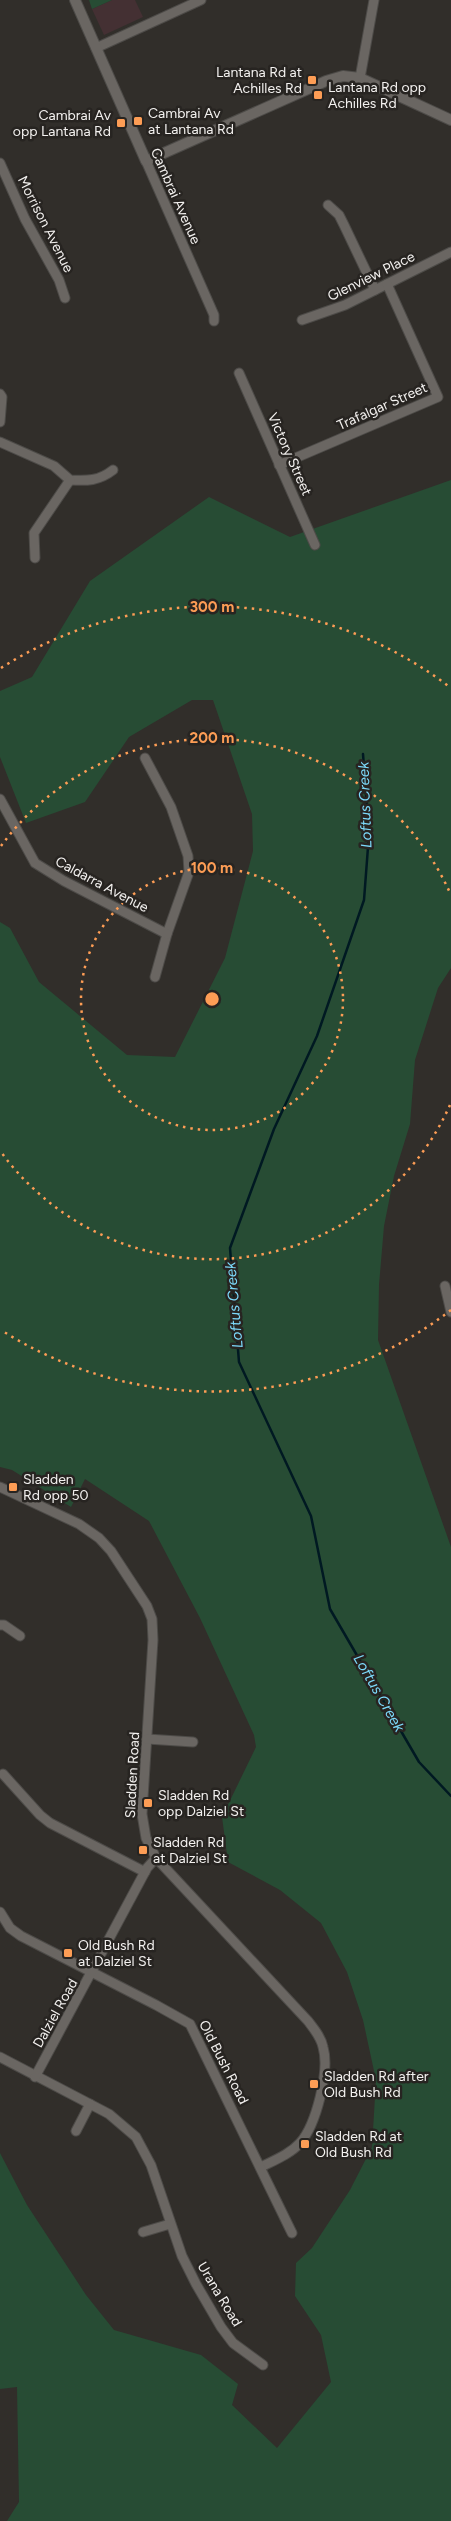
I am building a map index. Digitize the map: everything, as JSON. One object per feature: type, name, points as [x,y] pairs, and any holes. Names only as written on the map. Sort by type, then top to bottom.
[{"type":"street","name":"Cambrai Avenue","points":[[75,0],[214,315],[214,322]]},
{"type":"street","points":[[96,48],[201,0]]},
{"type":"street","points":[[360,78],[374,0]]},
{"type":"street","points":[[146,161],[326,81],[343,76],[360,78],[451,120]]},
{"type":"street","name":"Morrison Avenue","points":[[0,163],[25,219],[59,280],[65,298]]},
{"type":"street","points":[[328,205],[339,215],[374,290]]},
{"type":"street","name":"Glenview Place","points":[[302,320],[345,305],[451,252]]},
{"type":"street","name":"Trafalgar Street","points":[[279,465],[438,397],[387,284]]},
{"type":"street","name":"Victory Street","points":[[240,373],[315,545]]},
{"type":"street","points":[[0,394],[2,397],[0,422]]},
{"type":"street","points":[[0,442],[54,466],[70,480],[104,478],[113,470]]},
{"type":"street","points":[[35,558],[34,533],[70,480]]},
{"type":"street","points":[[145,758],[171,807],[188,856],[189,872],[167,934],[155,977]]},
{"type":"street","name":"Caldarra Avenue","points":[[0,799],[36,863],[64,881],[167,934]]},
{"type":"street","points":[[445,1286],[451,1312]]},
{"type":"street","name":"Sladden Road","points":[[0,1487],[90,1531],[111,1552],[138,1591],[152,1619],[153,1640],[143,1823],[146,1838],[156,1858],[296,2008],[313,2028],[323,2048],[324,2078],[305,2136],[286,2154],[261,2168]]},
{"type":"street","points":[[0,1625],[4,1625],[20,1636]]},
{"type":"street","points":[[147,1739],[193,1742]]},
{"type":"street","points":[[3,1774],[40,1815],[50,1823],[145,1872]]},
{"type":"street","name":"Dalziel Road","points":[[35,2077],[145,1872],[156,1858]]},
{"type":"street","name":"Old Bush Road","points":[[0,1912],[10,1928],[21,1936],[190,2024],[292,2233]]},
{"type":"street","name":"Urana Road","points":[[0,2056],[35,2077],[120,2121],[142,2146],[182,2256],[221,2327],[233,2343],[263,2365]]},
{"type":"street","points":[[76,2132],[90,2104]]},
{"type":"street","points":[[143,2232],[170,2224]]},
{"type":"shaded area","points":[[112,0],[135,0],[143,17],[104,35],[92,9]]},
{"type":"green space","points":[[89,0],[112,0],[92,9]]},
{"type":"green space","points":[[451,480],[451,968],[438,988],[415,1060],[410,1124],[394,1176],[384,1226],[379,1285],[378,1340],[451,1547],[451,2521],[7,2521],[19,2502],[17,2387],[0,2389],[0,2153],[27,2205],[86,2295],[114,2330],[201,2355],[238,2384],[232,2405],[277,2448],[331,2382],[321,2335],[295,2296],[296,2263],[312,2248],[350,2190],[372,2147],[376,2080],[363,2020],[347,1972],[321,1923],[280,1890],[228,1862],[222,1817],[256,1747],[254,1735],[200,1618],[149,1521],[85,1479],[71,1507],[12,1470],[0,1467],[0,922],[10,928],[39,982],[127,1055],[175,1057],[225,958],[253,851],[252,814],[213,700],[192,700],[129,737],[85,802],[26,823],[0,757],[0,691],[32,677],[90,581],[209,497],[290,537]]},
{"type":"waterway","name":"Loftus Creek","points":[[363,754],[369,834],[364,900],[317,1036],[274,1129],[230,1248],[239,1362],[311,1516],[330,1609],[419,1762],[451,1796]]},
{"type":"place","name":"Lantana Rd at Achilles Rd","points":[[312,80]]},
{"type":"place","name":"Lantana Rd opp Achilles Rd","points":[[318,95]]},
{"type":"place","name":"Cambrai Av at Lantana Rd","points":[[138,121]]},
{"type":"place","name":"Cambrai Av opp Lantana Rd","points":[[121,123]]},
{"type":"place","name":"Sladden Rd opp 50","points":[[13,1487]]},
{"type":"place","name":"Sladden Rd opp Dalziel St","points":[[148,1803]]},
{"type":"place","name":"Sladden Rd at Dalziel St","points":[[143,1850]]},
{"type":"place","name":"Old Bush Rd at Dalziel St","points":[[68,1953]]},
{"type":"place","name":"Sladden Rd after Old Bush Rd","points":[[314,2084]]},
{"type":"place","name":"Sladden Rd at Old Bush Rd","points":[[305,2144]]}]
